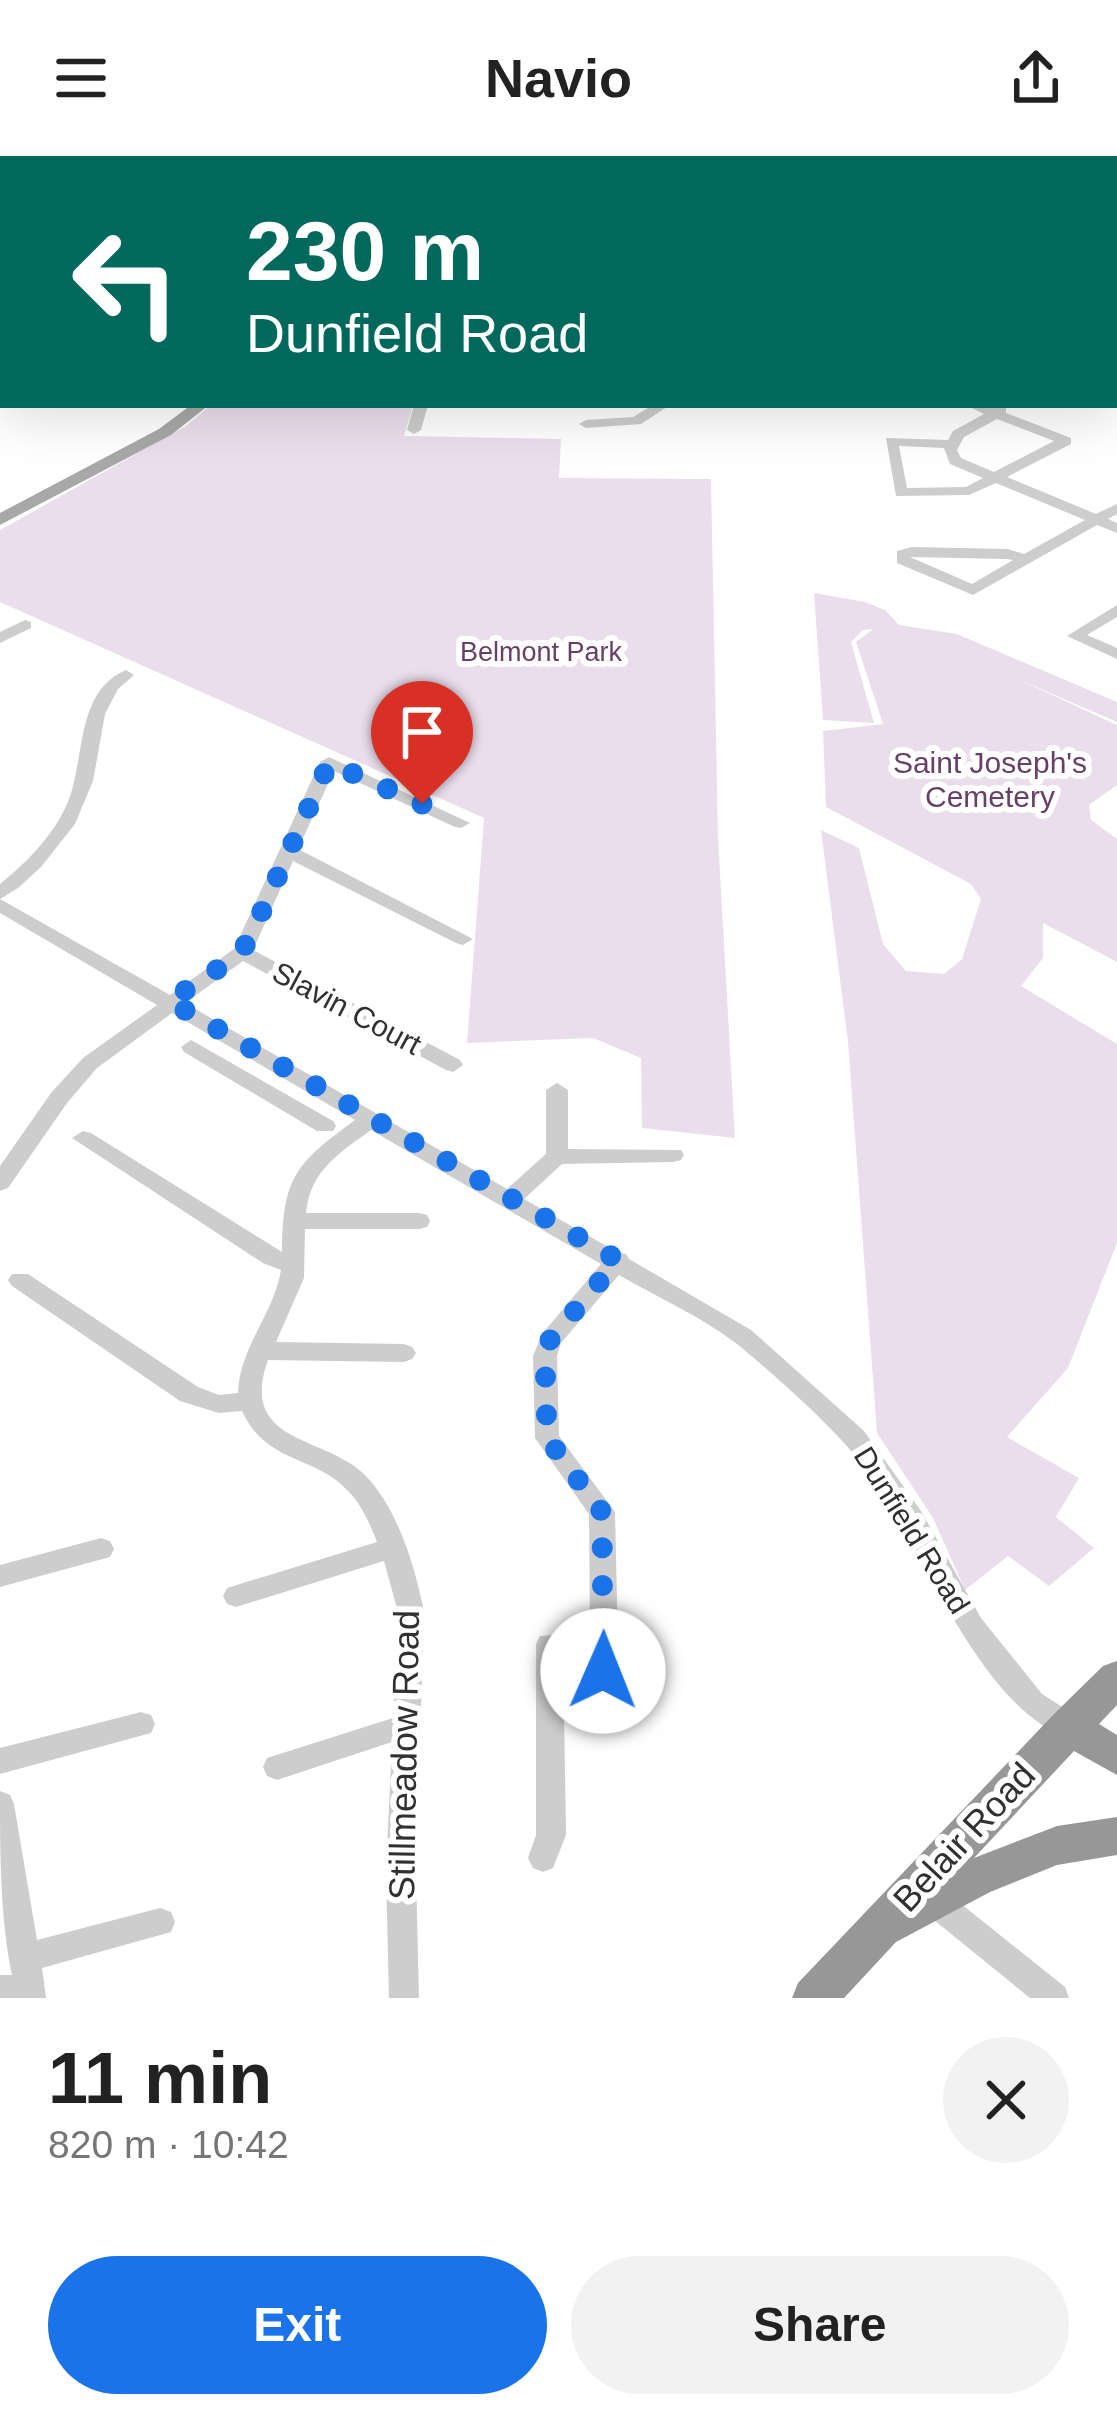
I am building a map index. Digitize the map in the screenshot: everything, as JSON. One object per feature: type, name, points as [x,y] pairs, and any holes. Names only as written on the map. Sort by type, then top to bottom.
[{"type":"highway","name":"Belair Road","points":[[814,1998],[871,1937],[925,1894],[1069,1726],[1117,1678]]},
{"type":"highway","points":[[1069,1726],[1117,1757]]},
{"type":"highway","points":[[925,1894],[1036,1850],[1117,1836]]},
{"type":"main road","points":[[0,520],[166,432],[197,408]]},
{"type":"street","points":[[414,430],[420,408]]},
{"type":"street","points":[[586,424],[636,422],[658,408]]},
{"type":"street","points":[[981,408],[996,414],[1066,441],[959,493],[902,494],[891,441],[950,444],[996,414],[1007,408]]},
{"type":"street","points":[[950,444],[955,460],[993,480],[1117,528]]},
{"type":"street","points":[[1025,559],[984,553],[912,552],[901,557],[973,590],[1117,508]]},
{"type":"street","points":[[1117,610],[1075,636],[1117,654]]},
{"type":"street","points":[[0,611],[25,625],[0,638]]},
{"type":"street","points":[[0,893],[33,863],[75,805],[98,710],[110,688],[126,675]]},
{"type":"street","points":[[0,1183],[90,1064],[169,1001],[242,952],[329,763],[461,823]]},
{"type":"street","points":[[290,852],[463,939]]},
{"type":"street","name":"Dunfield Road","points":[[0,905],[743,1336],[855,1438],[912,1518],[971,1626],[1032,1703],[1069,1726]]},
{"type":"street","name":"Slavin Court","points":[[242,952],[453,1065]]},
{"type":"street","points":[[191,1047],[325,1126]]},
{"type":"street","points":[[241,1077],[267,1060]]},
{"type":"street","points":[[557,1090],[557,1157]]},
{"type":"street","points":[[20,1280],[189,1394],[219,1404],[251,1402],[260,1352],[289,1289],[303,1178],[371,1119]]},
{"type":"street","points":[[83,1138],[293,1266]]},
{"type":"street","points":[[509,1199],[557,1157],[673,1155]]},
{"type":"street","points":[[297,1221],[419,1221]]},
{"type":"street","points":[[549,1700],[579,1699],[596,1687],[604,1643],[602,1512],[547,1438],[545,1356],[550,1340],[618,1260]]},
{"type":"street","points":[[260,1352],[404,1353]]},
{"type":"street","name":"Stillmeadow Road","points":[[251,1402],[268,1432],[364,1489],[391,1548],[411,1612],[405,1726],[404,1998]]},
{"type":"street","points":[[236,1596],[391,1548]]},
{"type":"street","points":[[0,1576],[101,1549]]},
{"type":"street","points":[[544,1858],[551,1835],[550,1644],[604,1643]]},
{"type":"street","points":[[0,1762],[141,1724]]},
{"type":"street","points":[[277,1767],[405,1726]]},
{"type":"street","points":[[0,1804],[20,1984],[160,1922]]},
{"type":"street","points":[[925,1894],[1054,1998]]},
{"type":"green space","name":"Belmont Park","points":[[207,408],[412,408],[404,436],[561,439],[559,478],[711,479],[718,837],[735,1138],[642,1128],[641,1058],[593,1038],[467,1043],[484,818],[0,602],[0,530],[186,426]]},
{"type":"green space","name":"Saint Joseph's Cemetery","points":[[814,593],[865,602],[885,610],[899,625],[957,634],[1117,702],[1117,722],[1011,676],[1117,725],[1117,785],[1089,805],[1091,820],[1117,839],[1117,962],[1043,923],[1043,958],[1021,986],[1117,1044],[1117,1243],[1068,1368],[1007,1437],[1079,1478],[1056,1517],[1094,1548],[1049,1586],[1008,1556],[965,1590],[933,1518],[877,1433],[848,1042],[821,830],[859,848],[883,944],[906,971],[944,974],[962,959],[981,899],[971,884],[826,807],[823,731],[883,724],[856,642],[873,629],[863,630],[851,642],[874,723],[823,720]]},
{"type":"route","points":[[422,804],[329,763],[242,952],[169,1001],[618,1260],[550,1340],[545,1356],[547,1438],[602,1512],[603,1671]]}]
